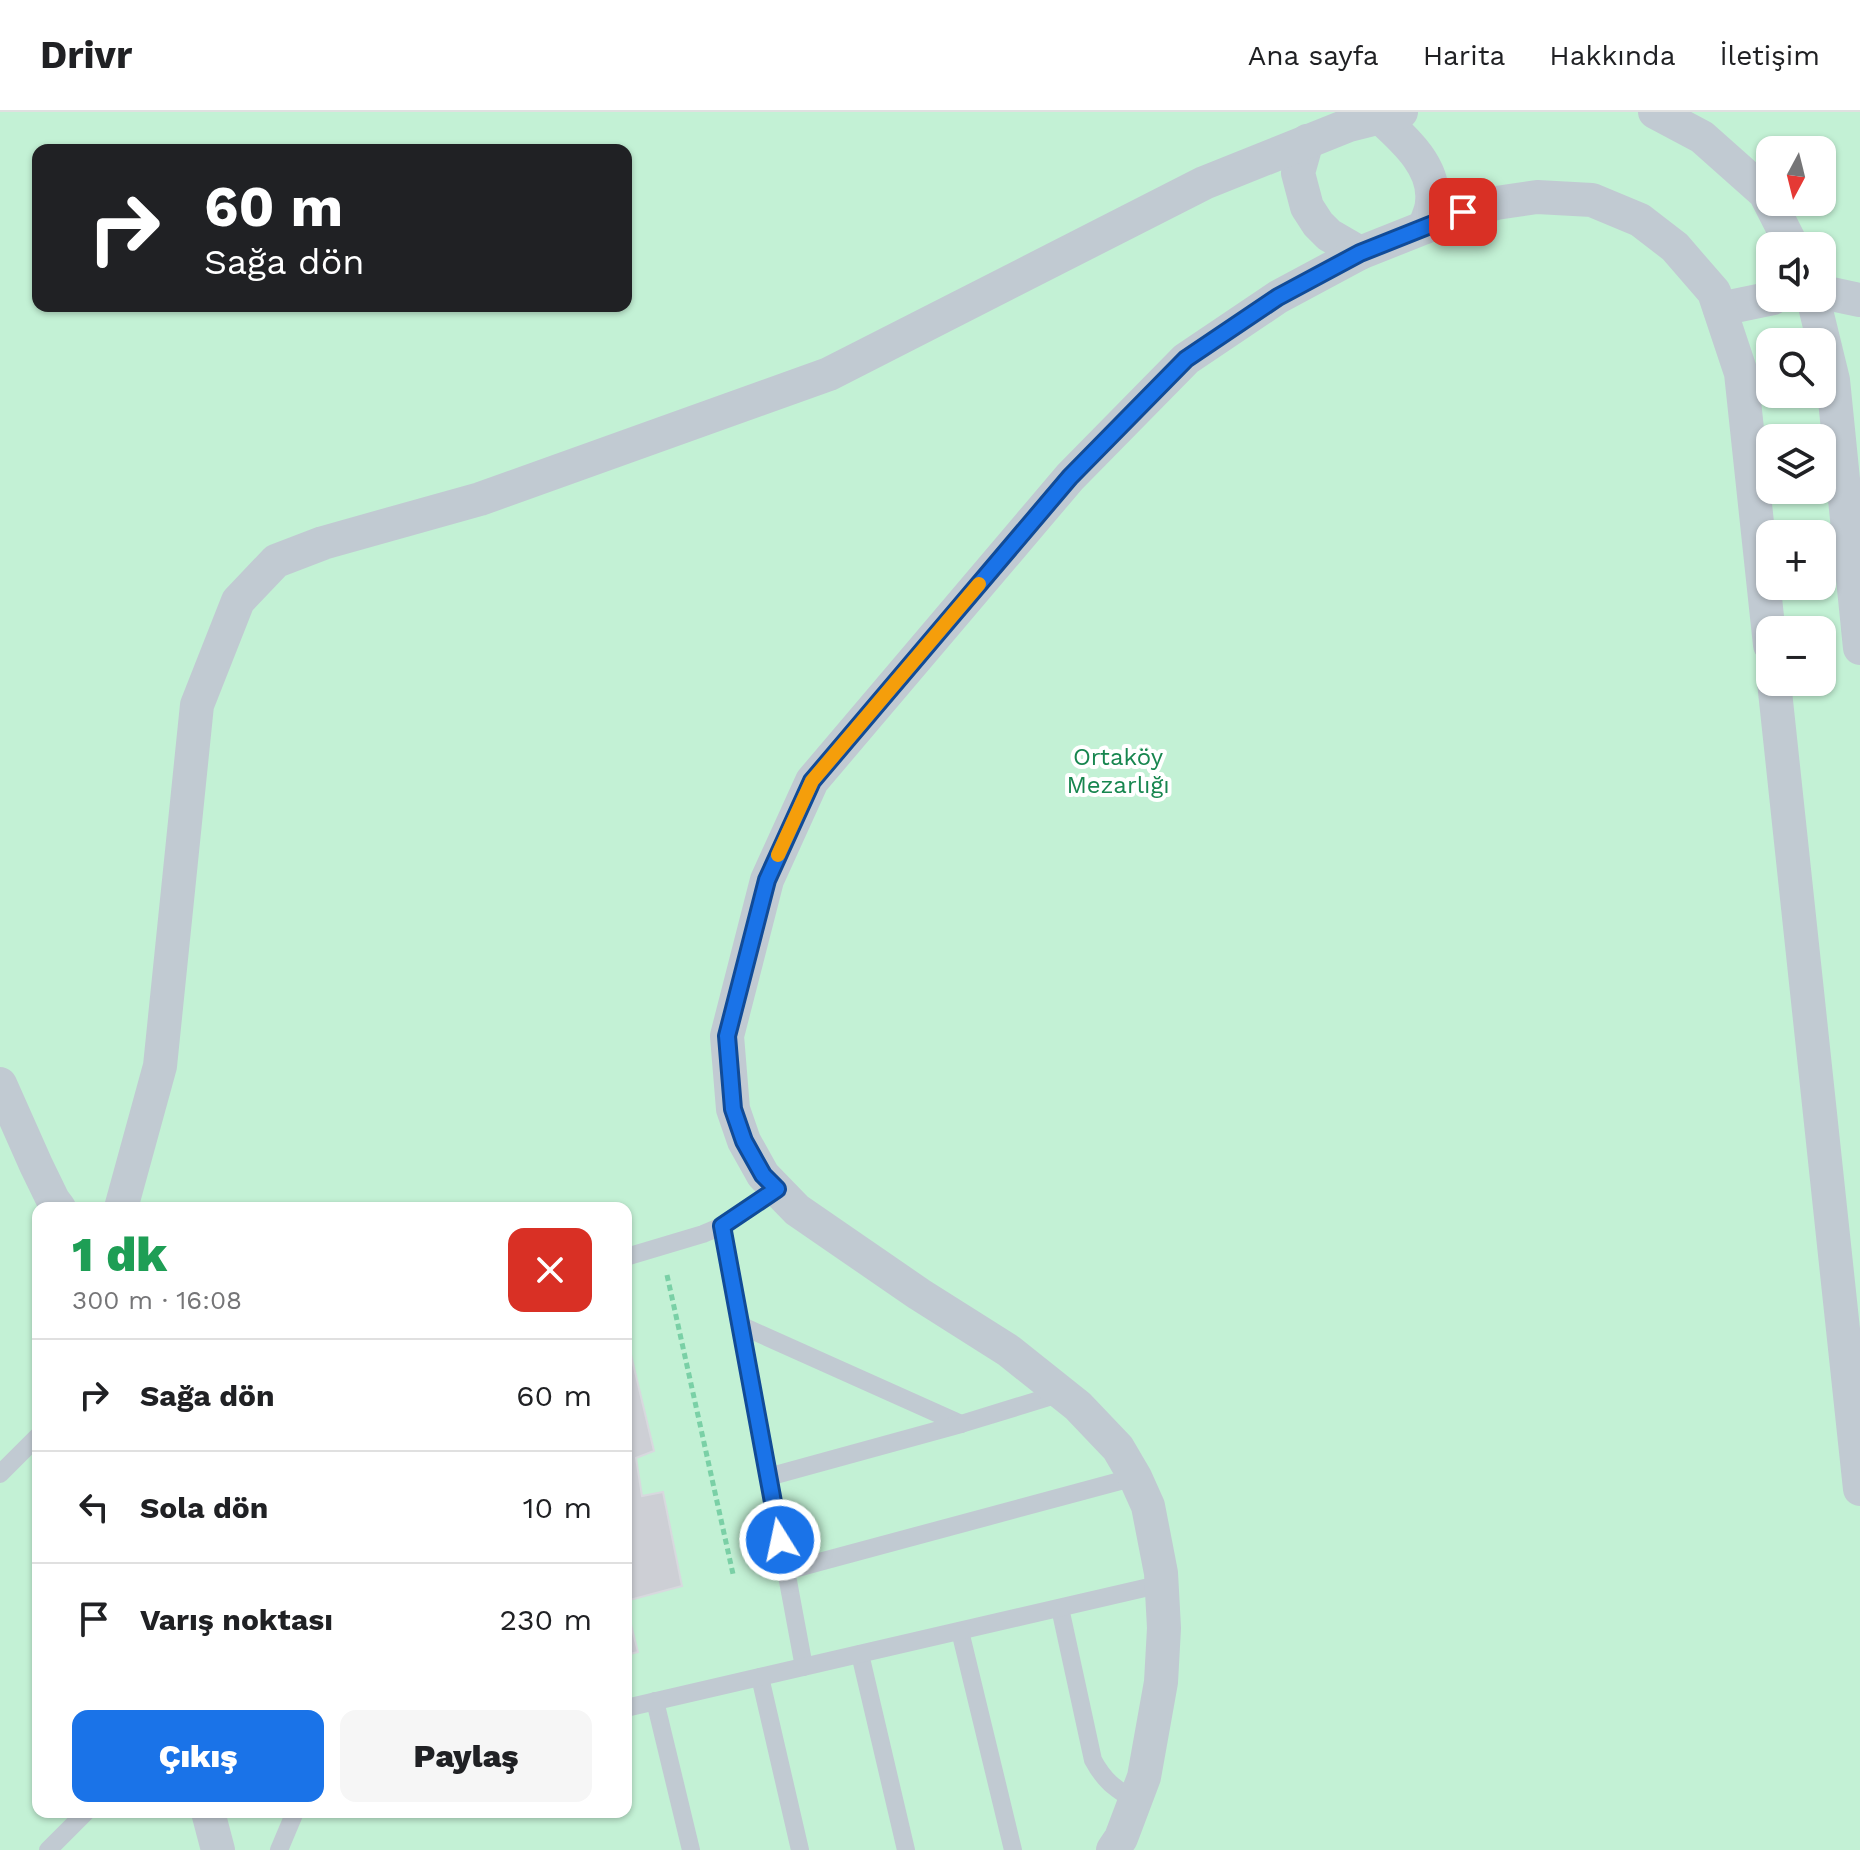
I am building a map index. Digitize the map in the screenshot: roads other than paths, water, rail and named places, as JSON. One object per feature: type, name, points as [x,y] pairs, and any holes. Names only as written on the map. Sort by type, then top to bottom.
[{"type":"street","points":[[1655,112],[1702,137],[1765,193],[1785,232]]},
{"type":"street","points":[[123,1202],[160,1066],[197,705],[238,601],[276,561],[323,543],[480,499],[829,374],[1204,183],[1379,116],[1422,162],[1433,201],[1425,227]]},
{"type":"street","points":[[1307,141],[1298,173],[1307,207],[1329,235],[1360,253]]},
{"type":"street","points":[[1113,1850],[1121,1838],[1144,1777],[1161,1682],[1164,1628],[1161,1573],[1148,1506],[1135,1477],[1118,1448],[1078,1406],[1009,1351],[797,1210],[763,1175],[744,1141],[733,1109],[727,1036],[767,880],[812,781],[1070,477],[1186,359],[1278,297],[1360,253],[1463,212],[1496,203],[1537,197],[1592,200],[1640,220],[1675,247],[1714,292],[1741,373],[1767,616]]},
{"type":"street","points":[[1836,295],[1860,300]]},
{"type":"street","points":[[1720,309],[1756,302]]},
{"type":"street","points":[[1816,312],[1833,380],[1860,648]]},
{"type":"street","points":[[1775,696],[1860,1489]]},
{"type":"street","points":[[0,1084],[54,1202]]},
{"type":"street","points":[[210,1818],[218,1850]]},
{"type":"lane","points":[[632,1255],[722,1226],[777,1189]]},
{"type":"lane","points":[[722,1226],[804,1667]]},
{"type":"lane","points":[[740,1325],[961,1424]]},
{"type":"lane","points":[[768,1477],[1062,1393]]},
{"type":"lane","points":[[0,1474],[32,1442]]},
{"type":"lane","points":[[786,1571],[1135,1477]]},
{"type":"lane","points":[[632,1707],[1162,1584]]},
{"type":"lane","points":[[1060,1608],[1093,1760],[1109,1784],[1135,1801]]},
{"type":"lane","points":[[960,1631],[1013,1850]]},
{"type":"lane","points":[[860,1654],[906,1850]]},
{"type":"lane","points":[[760,1677],[800,1850]]},
{"type":"lane","points":[[655,1701],[691,1850]]},
{"type":"lane","points":[[48,1850],[80,1818]]},
{"type":"lane","points":[[279,1850],[292,1818]]},
{"type":"park label","name":"Ortaköy Mezarlığı","points":[[1118,771]]}]
